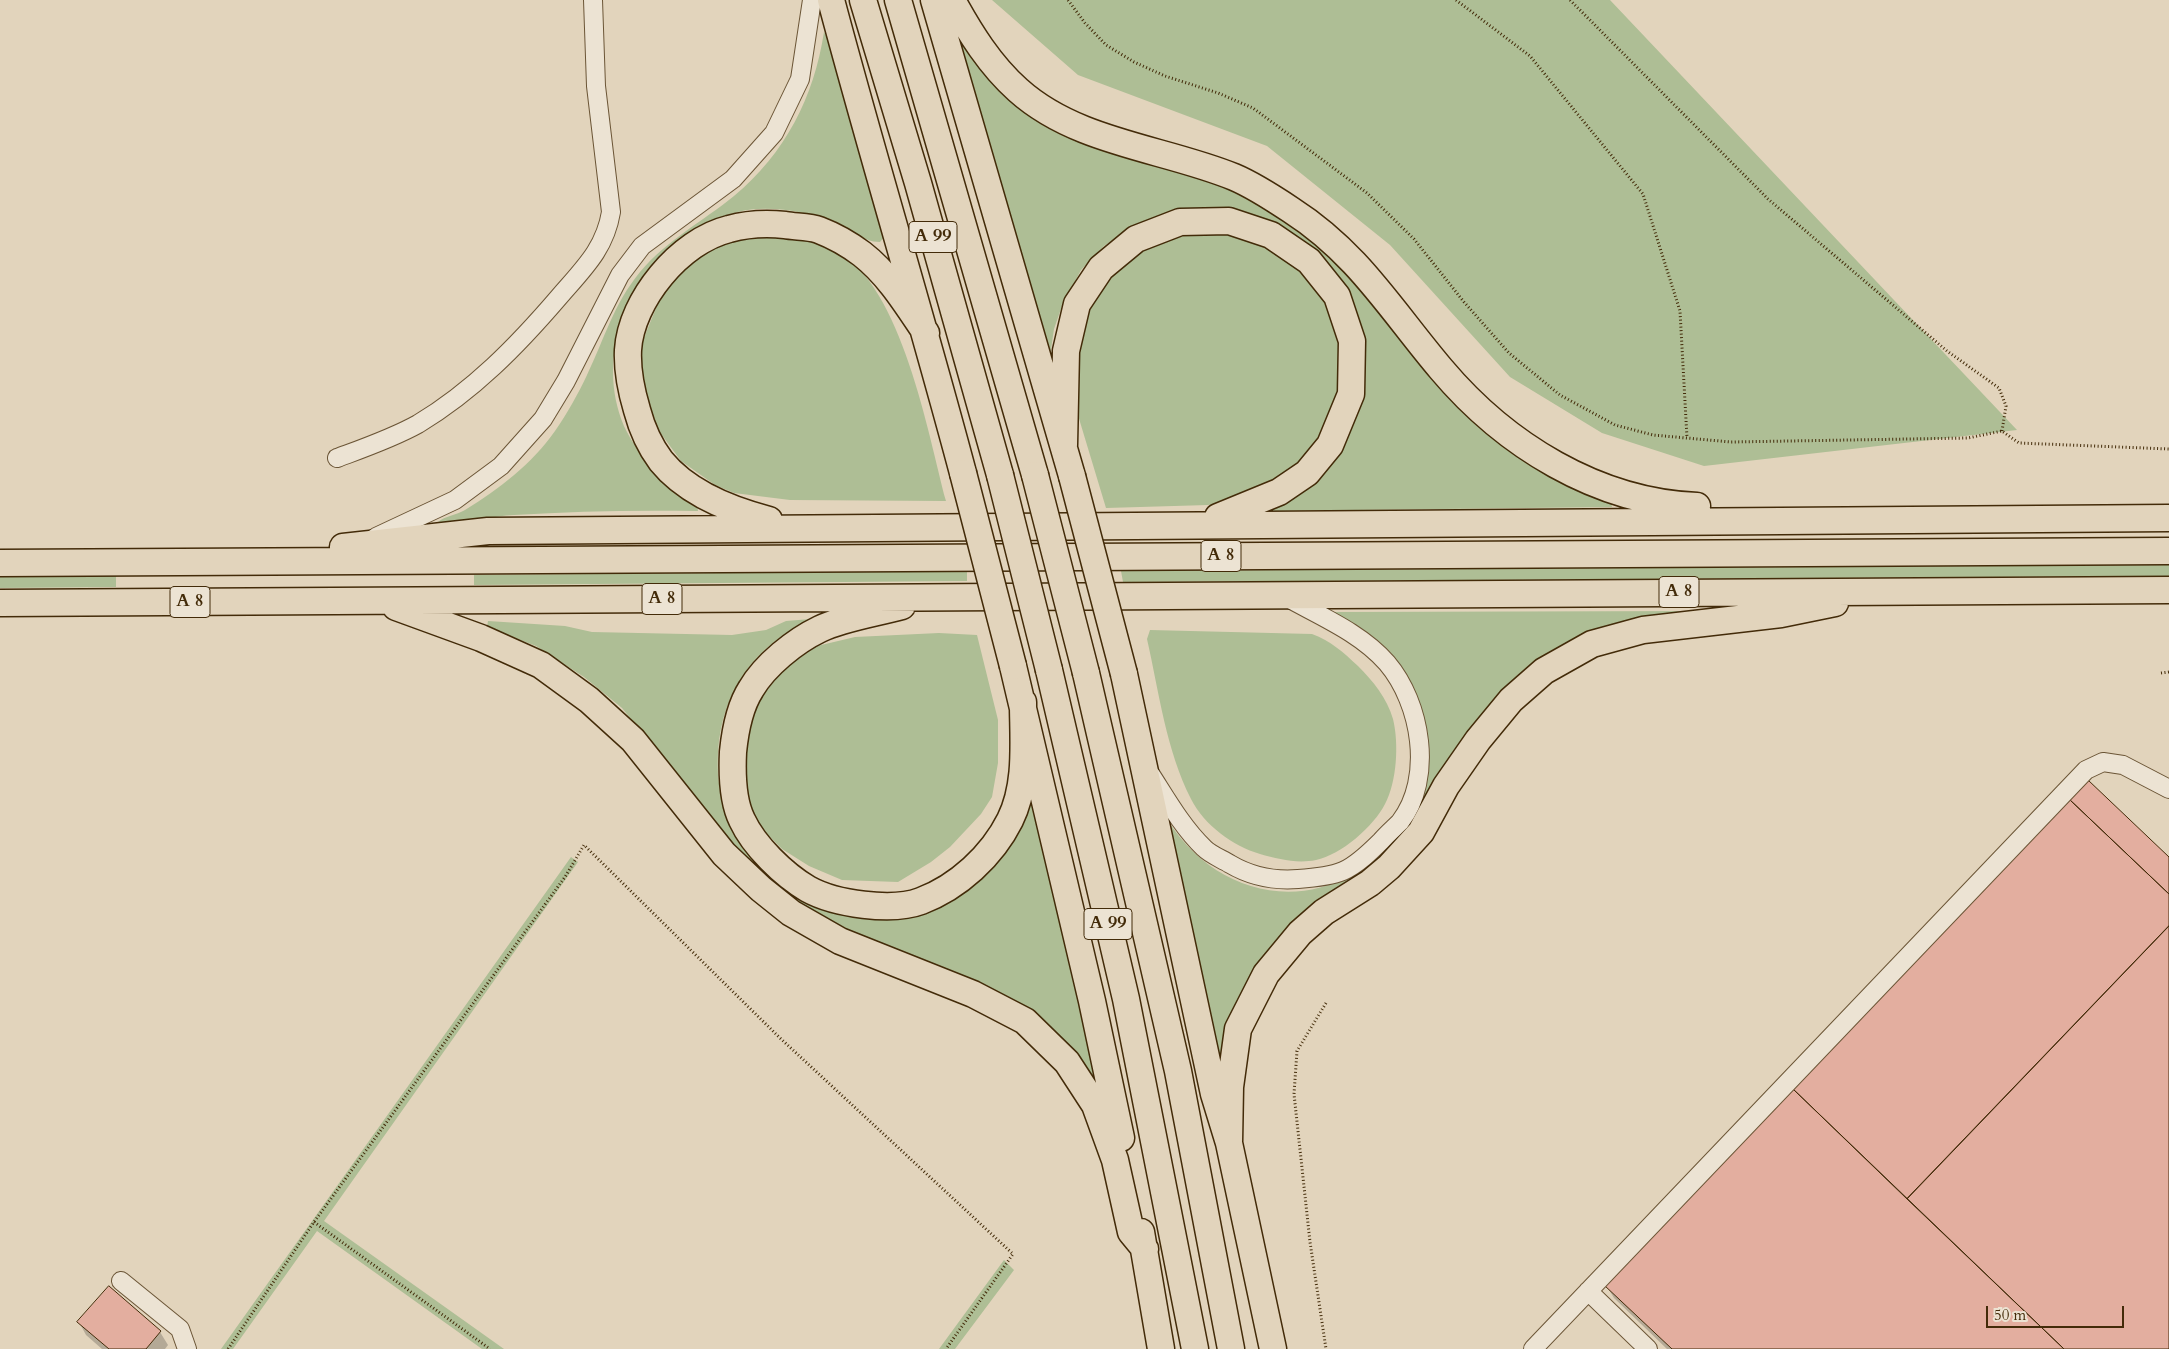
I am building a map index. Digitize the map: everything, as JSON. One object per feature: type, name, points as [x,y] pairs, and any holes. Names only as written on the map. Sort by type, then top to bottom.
[{"type":"highway","points":[[831,0],[884,196],[926,332],[1022,702],[1092,1001],[1145,1250],[1161,1349]]},
{"type":"highway","name":"A 99","points":[[863,0],[918,183],[1000,475],[1050,670],[1126,998],[1196,1349]]},
{"type":"highway","name":"A 99","points":[[898,0],[1036,475],[1086,673],[1178,1071],[1230,1349]]},
{"type":"highway","points":[[934,0],[1064,445],[1124,674],[1214,1094],[1229,1143],[1272,1349]]},
{"type":"highway","points":[[952,0],[982,51],[1019,90],[1050,112],[1092,133],[1235,178],[1291,210],[1342,248],[1391,305],[1442,370],[1497,426],[1560,468],[1620,494],[1674,505],[1729,507],[1748,521]]},
{"type":"highway","points":[[1064,445],[1066,351],[1077,304],[1101,268],[1136,239],[1180,222],[1229,221],[1272,235],[1309,260],[1336,296],[1352,341],[1351,394],[1330,445],[1307,473],[1279,492],[1201,524]]},
{"type":"highway","points":[[799,528],[741,513],[711,499],[682,482],[661,461],[644,434],[629,384],[628,349],[635,320],[648,292],[670,264],[700,241],[728,229],[764,223],[818,229],[861,253],[892,283],[926,332]]},
{"type":"highway","points":[[274,561],[364,543],[488,531],[2169,518]]},
{"type":"highway","name":"A 8","points":[[0,563],[2169,551]]},
{"type":"highway","name":"A 8","points":[[0,603],[2169,590]]},
{"type":"highway","points":[[1229,1143],[1230,1087],[1238,1029],[1266,974],[1300,933],[1318,917],[1370,883],[1390,866],[1421,832],[1446,786],[1478,740],[1511,700],[1544,671],[1592,644],[1643,630],[1781,614],[1891,592]]},
{"type":"highway","points":[[943,596],[821,628],[783,651],[751,689],[734,733],[732,777],[742,820],[769,859],[808,889],[841,902],[886,907],[920,902],[959,882],[991,849],[1011,819],[1023,773],[1022,702]]},
{"type":"highway","points":[[381,601],[481,638],[542,665],[589,700],[633,740],[724,854],[761,890],[791,913],[840,941],[973,994],[1025,1021],[1067,1062],[1095,1105],[1115,1160],[1131,1232],[1145,1250]]},
{"type":"lane","points":[[337,458],[374,444],[417,424],[485,375],[522,340],[594,256],[608,232],[611,212],[596,86],[593,0]]},
{"type":"lane","points":[[364,543],[455,500],[501,466],[543,419],[566,381],[620,275],[642,246],[733,179],[774,133],[800,79],[812,0]]},
{"type":"lane","points":[[1145,767],[1180,820],[1205,850],[1247,874],[1278,880],[1309,878],[1343,871],[1372,850],[1401,820],[1414,793],[1420,763],[1413,710],[1400,685],[1387,664],[1366,644],[1282,594]]},
{"type":"lane","points":[[1533,1349],[2086,770],[2103,762],[2123,765],[2169,789]]},
{"type":"lane","points":[[121,1281],[180,1330],[187,1349]]},
{"type":"lane","points":[[1588,1291],[1648,1349]]},
{"type":"path","points":[[1068,0],[1085,23],[1106,45],[1134,62],[1165,76],[1218,93],[1253,108],[1367,193],[1414,239],[1464,302],[1509,353],[1560,395],[1615,425],[1652,436],[1731,442],[1968,438],[2002,431],[2019,443],[2169,449]]},
{"type":"path","points":[[1456,0],[1530,56],[1643,194],[1680,311],[1687,438]]},
{"type":"path","points":[[1570,0],[1594,27],[1768,199],[1947,350],[1999,388],[2006,406],[2002,431]]},
{"type":"path","points":[[2162,672],[2169,672]]},
{"type":"path","points":[[228,1349],[314,1222],[565,877],[584,845],[780,1038],[1013,1254],[946,1349]]},
{"type":"path","points":[[1326,1003],[1297,1051],[1294,1094],[1310,1242],[1326,1349]]},
{"type":"path","points":[[314,1222],[490,1349]]},
{"type":"green space","points":[[992,0],[1610,0],[2017,430],[1704,466],[1602,433],[1510,377],[1390,245],[1267,146],[1078,75]]},
{"type":"green space","points":[[824,32],[828,39],[885,236],[880,242],[868,240],[836,222],[787,210],[749,210],[724,216],[689,232],[662,254],[644,275],[630,299],[620,325],[614,352],[613,379],[617,406],[627,432],[649,463],[697,506],[698,511],[560,513],[505,516],[456,523],[438,522],[465,510],[490,493],[514,475],[536,454],[555,431],[572,404],[616,309],[640,272],[673,241],[734,196],[768,162],[782,143],[805,101],[813,79]]},
{"type":"green space","points":[[962,42],[970,55],[1168,166],[1239,193],[1286,220],[1342,267],[1425,366],[1611,498],[1612,507],[1271,511],[1270,508],[1362,394],[1365,375],[1365,352],[1308,244],[1271,221],[1236,209],[1196,208],[1177,211],[1130,228],[1104,246],[1081,270],[1062,306],[1054,329],[1050,356],[959,43]]},
{"type":"green space","points":[[1218,230],[1278,250],[1305,270],[1326,298],[1342,335],[1344,379],[1324,439],[1298,469],[1239,500],[1208,505],[1106,508],[1077,412],[1075,340],[1094,293],[1128,256],[1189,232]]},
{"type":"green space","points":[[768,233],[812,241],[837,251],[860,269],[879,296],[895,328],[909,364],[931,438],[946,501],[790,500],[734,493],[715,485],[681,461],[653,423],[640,373],[641,345],[663,291],[691,263],[725,242]]},
{"type":"green space","points":[[2169,565],[2169,576],[1123,582],[1121,571]]},
{"type":"green space","points":[[967,571],[967,581],[474,585],[474,575]]},
{"type":"green space","points":[[0,576],[116,576],[116,587],[0,588]]},
{"type":"green space","points":[[1703,611],[1558,654],[1402,837],[1359,877],[1309,913],[1220,1077],[1163,812],[1179,836],[1198,856],[1221,873],[1245,884],[1271,890],[1297,891],[1325,886],[1352,875],[1362,867],[1415,809],[1428,769],[1428,733],[1419,701],[1404,671],[1386,648],[1373,637],[1329,612]]},
{"type":"green space","points":[[811,619],[773,642],[758,657],[745,672],[734,690],[726,709],[718,752],[718,774],[723,801],[735,825],[773,877],[926,907],[1028,788],[1097,1074],[1092,1075],[1076,1053],[1044,1021],[843,930],[793,899],[752,865],[717,826],[622,708],[584,677],[536,646],[487,627],[488,621],[565,626],[592,632],[732,635],[766,630],[786,621]]},
{"type":"green space","points":[[1150,630],[1312,634],[1331,644],[1347,656],[1379,690],[1393,719],[1396,739],[1396,762],[1389,795],[1380,813],[1365,830],[1346,846],[1326,857],[1316,860],[1295,861],[1260,854],[1240,846],[1211,826],[1191,799],[1175,761],[1164,720],[1147,639]]},
{"type":"green space","points":[[939,633],[977,635],[998,720],[998,763],[992,797],[981,814],[950,847],[931,862],[898,882],[842,880],[809,866],[782,849],[759,826],[745,790],[741,759],[754,711],[763,695],[785,668],[817,646],[855,637]]},
{"type":"green space","points":[[571,857],[578,862],[324,1221],[504,1349],[482,1349],[317,1231],[233,1349],[221,1349]]},
{"type":"green space","points":[[1004,1260],[1014,1270],[955,1349],[939,1349]]},
{"type":"building","points":[[2088,780],[2169,857],[2169,894],[2069,799]]},
{"type":"building","points":[[2069,799],[2169,894],[2169,926],[1907,1199],[1792,1088]]},
{"type":"building","points":[[2169,926],[2169,1349],[2064,1349],[1907,1199]]},
{"type":"building","points":[[1792,1088],[2064,1349],[1672,1349],[1604,1285]]},
{"type":"building","points":[[109,1286],[161,1331],[146,1349],[109,1349],[77,1322]]}]
